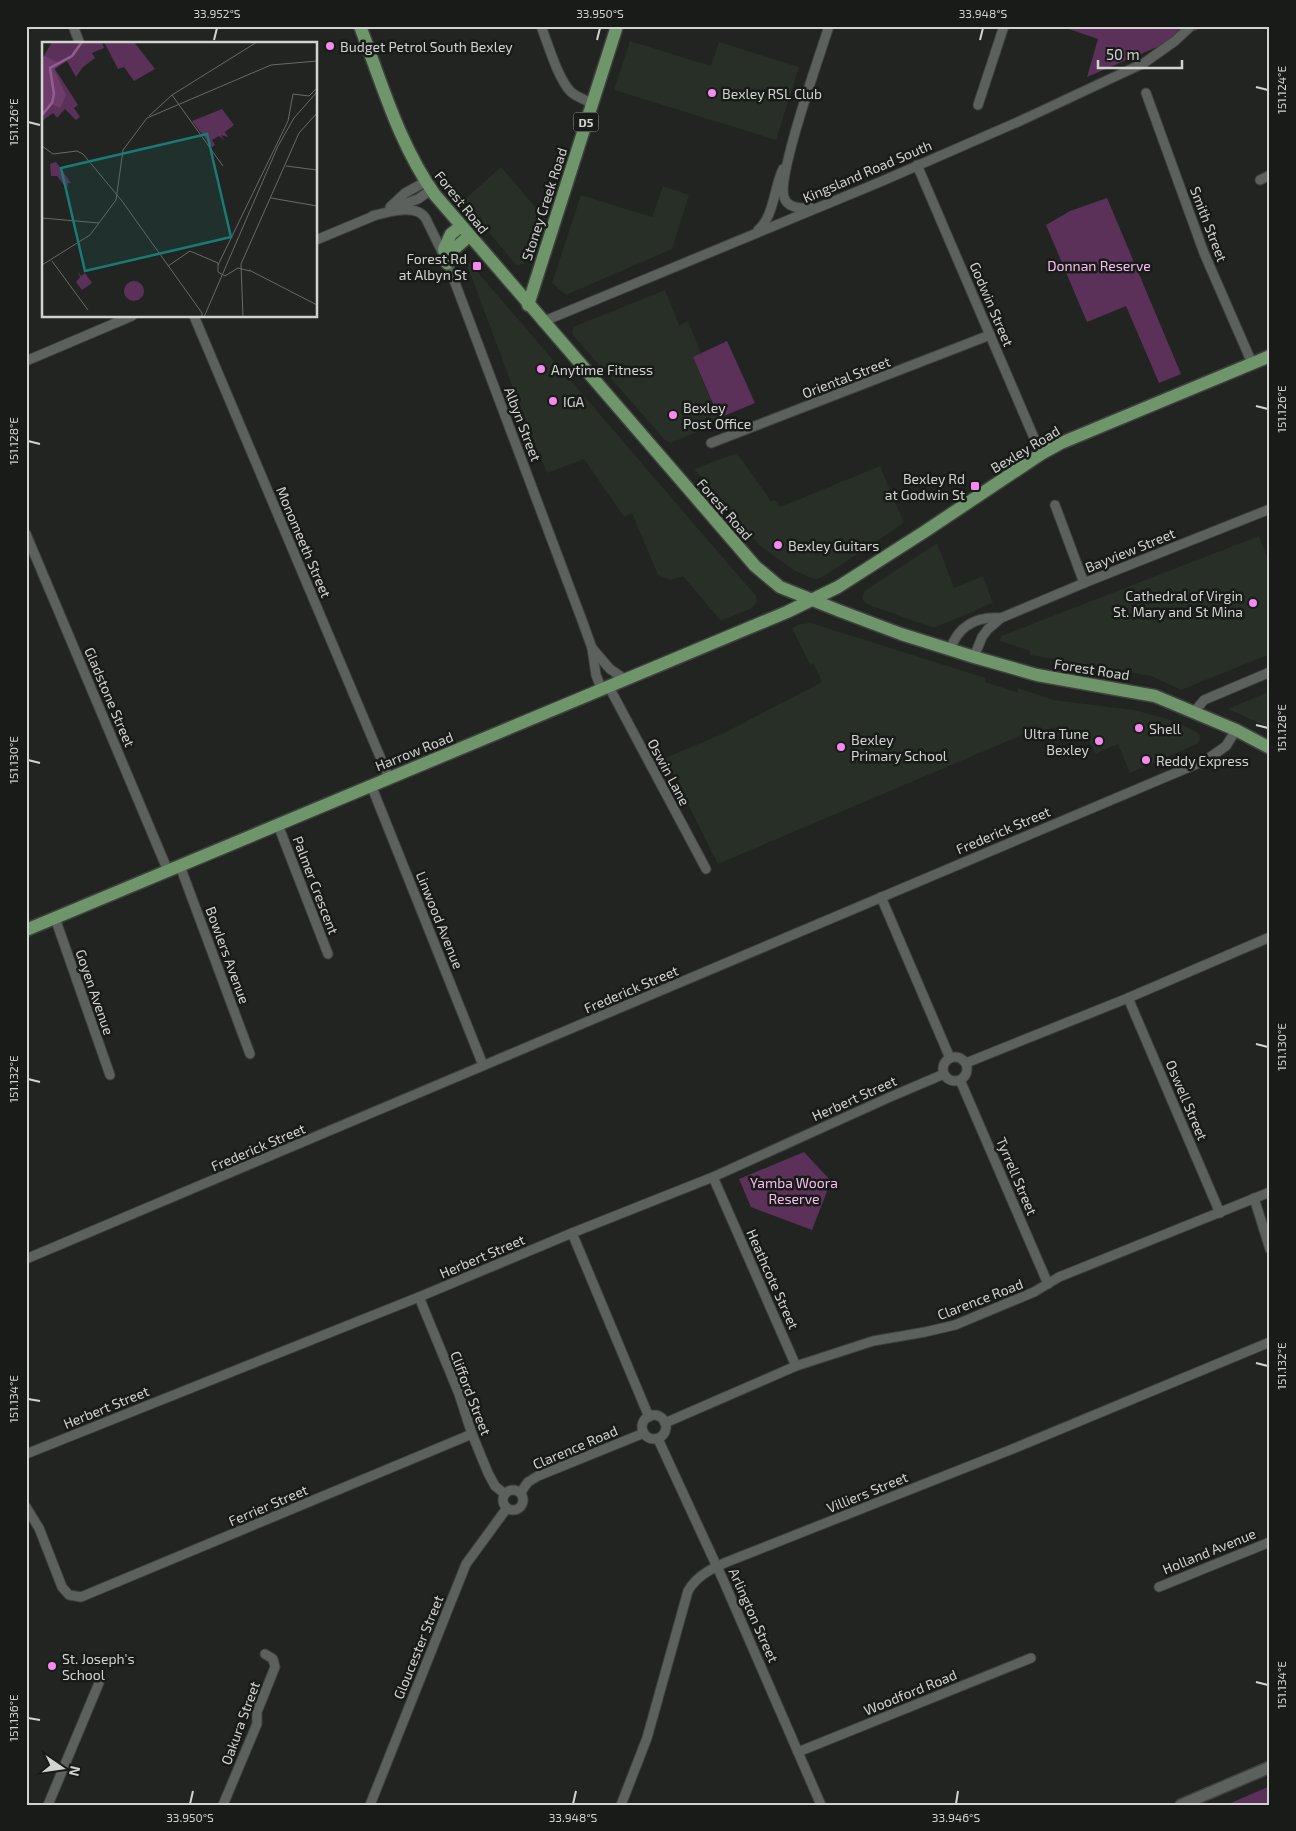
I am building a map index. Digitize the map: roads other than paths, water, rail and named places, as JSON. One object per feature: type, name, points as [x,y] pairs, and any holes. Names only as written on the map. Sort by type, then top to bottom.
[{"type":"main road","name":"Forest Road","points":[[360,26],[396,123],[412,160],[428,186],[542,322],[755,566],[780,587],[857,618],[974,657],[1037,675],[1145,693],[1236,730],[1270,748]]},
{"type":"main road","name":"Stoney Creek Road","points":[[528,305],[616,26]]},
{"type":"main road","points":[[447,263],[444,249],[451,234],[460,226]]},
{"type":"main road","points":[[447,263],[453,250],[469,236]]},
{"type":"main road","name":"Bexley Road","points":[[812,600],[838,587],[924,532],[1040,454],[1069,440],[1270,356]]},
{"type":"main road","name":"Harrow Road","points":[[26,930],[371,785],[729,638],[812,600]]},
{"type":"street","points":[[73,26],[79,42]]},
{"type":"street","points":[[541,26],[563,81],[571,92],[592,102]]},
{"type":"street","points":[[829,26],[790,153],[783,191],[784,199],[797,208],[821,205],[839,198]]},
{"type":"street","points":[[978,105],[1004,26]]},
{"type":"street","name":"Kingsland Road South","points":[[542,322],[917,165],[1128,71],[1158,54],[1191,26]]},
{"type":"street","name":"Smith Street","points":[[1146,93],[1204,253],[1252,363]]},
{"type":"street","points":[[747,236],[766,221],[771,210],[777,182],[790,153]]},
{"type":"street","name":"Godwin Street","points":[[917,165],[1040,454]]},
{"type":"street","points":[[1260,180],[1270,175]]},
{"type":"street","points":[[318,239],[372,216],[391,206],[403,195],[428,186]]},
{"type":"street","name":"Albyn Street","points":[[372,216],[409,210],[416,210],[422,213],[447,263],[592,648],[596,675],[605,689]]},
{"type":"street","points":[[26,361],[127,318]]},
{"type":"street","name":"Monomeeth Street","points":[[195,318],[389,778]]},
{"type":"street","name":"Oriental Street","points":[[712,443],[990,336]]},
{"type":"street","points":[[1055,505],[1084,583]]},
{"type":"street","name":"Bayview Street","points":[[974,657],[982,637],[1001,618],[1270,509]]},
{"type":"street","name":"Gladstone Street","points":[[26,534],[174,868]]},
{"type":"street","name":"Bayview Street","points":[[950,650],[957,634],[964,628],[988,617],[1001,618]]},
{"type":"street","name":"Albyn Street","points":[[592,648],[610,669],[626,680]]},
{"type":"street","points":[[1194,712],[1204,700],[1270,672]]},
{"type":"street","name":"Oswin Lane","points":[[605,689],[706,869]]},
{"type":"street","name":"Frederick Street","points":[[26,1260],[1206,760],[1226,746],[1236,730]]},
{"type":"street","name":"Linwood Avenue","points":[[371,785],[483,1066]]},
{"type":"street","name":"Palmer Crescent","points":[[278,825],[328,954]]},
{"type":"street","name":"Bowlers Avenue","points":[[174,868],[250,1054]]},
{"type":"street","points":[[880,897],[950,1058]]},
{"type":"street","name":"Goyen Avenue","points":[[55,918],[110,1076]]},
{"type":"street","points":[[966,1063],[1128,998],[1269,937]]},
{"type":"street","name":"Oswell Street","points":[[1128,998],[1220,1213]]},
{"type":"street","points":[[950,1058],[959,1058],[966,1063],[966,1073],[960,1080],[951,1080],[944,1074],[944,1065],[950,1058]]},
{"type":"street","name":"Herbert Street","points":[[29,1453],[419,1297],[712,1176],[944,1074]]},
{"type":"street","name":"Tyrrell Street","points":[[960,1080],[1048,1284]]},
{"type":"street","name":"Heathcote Street","points":[[712,1176],[796,1366]]},
{"type":"street","name":"Clarence Road","points":[[665,1423],[796,1366],[873,1341],[955,1325],[1034,1292],[1059,1277],[1270,1192]]},
{"type":"street","points":[[1254,1198],[1270,1249]]},
{"type":"street","points":[[572,1233],[649,1417]]},
{"type":"street","name":"Clifford Street","points":[[419,1297],[494,1486],[505,1494]]},
{"type":"street","name":"Villiers Street","points":[[621,1805],[647,1738],[688,1591],[693,1582],[717,1566],[1019,1446],[1270,1342]]},
{"type":"street","points":[[658,1416],[665,1423],[665,1432],[658,1439],[650,1438],[644,1433],[643,1424],[649,1417],[658,1416]]},
{"type":"street","name":"Clarence Road","points":[[521,1492],[528,1482],[538,1476],[644,1433]]},
{"type":"street","name":"Ferrier Street","points":[[26,1507],[39,1528],[62,1587],[73,1596],[85,1596],[472,1434]]},
{"type":"street","name":"Arlington Street","points":[[658,1439],[717,1566],[820,1805]]},
{"type":"street","points":[[26,1461],[29,1453]]},
{"type":"street","points":[[509,1490],[521,1492],[524,1499],[521,1507],[514,1510],[507,1508],[503,1499],[505,1494],[509,1490]]},
{"type":"street","name":"Gloucester Street","points":[[370,1805],[466,1564],[507,1508]]},
{"type":"street","name":"Holland Avenue","points":[[1159,1587],[1270,1542]]},
{"type":"street","name":"Oakura Street","points":[[223,1805],[257,1724],[257,1712],[275,1667],[274,1659],[266,1654]]},
{"type":"street","name":"Woodford Road","points":[[798,1752],[1031,1658]]},
{"type":"street","points":[[48,1805],[99,1683]]},
{"type":"street","points":[[1181,1805],[1270,1767]]},
{"type":"place","name":"Budget Petrol South Bexley","points":[[330,46]]},
{"type":"place","name":"Bexley RSL Club","points":[[712,93]]},
{"type":"place","name":"Forest Rd at Albyn St","points":[[477,266]]},
{"type":"place","name":"Anytime Fitness","points":[[541,369]]},
{"type":"place","name":"IGA","points":[[553,401]]},
{"type":"place","name":"Bexley Post Office","points":[[673,415]]},
{"type":"place","name":"Bexley Rd at Godwin St","points":[[975,486]]},
{"type":"place","name":"Bexley Guitars","points":[[778,545]]},
{"type":"place","name":"Cathedral of Virgin St. Mary and St Mina","points":[[1253,603]]},
{"type":"place","name":"Shell","points":[[1139,728]]},
{"type":"place","name":"Ultra Tune Bexley","points":[[1099,741]]},
{"type":"place","name":"Bexley Primary School","points":[[841,747]]},
{"type":"place","name":"Reddy Express","points":[[1146,760]]},
{"type":"place","name":"St. Joseph's School","points":[[52,1666]]},
{"type":"park label","name":"Donnan Reserve","points":[[1099,265]]},
{"type":"park label","name":"Yamba Woora Reserve","points":[[794,1190]]}]
